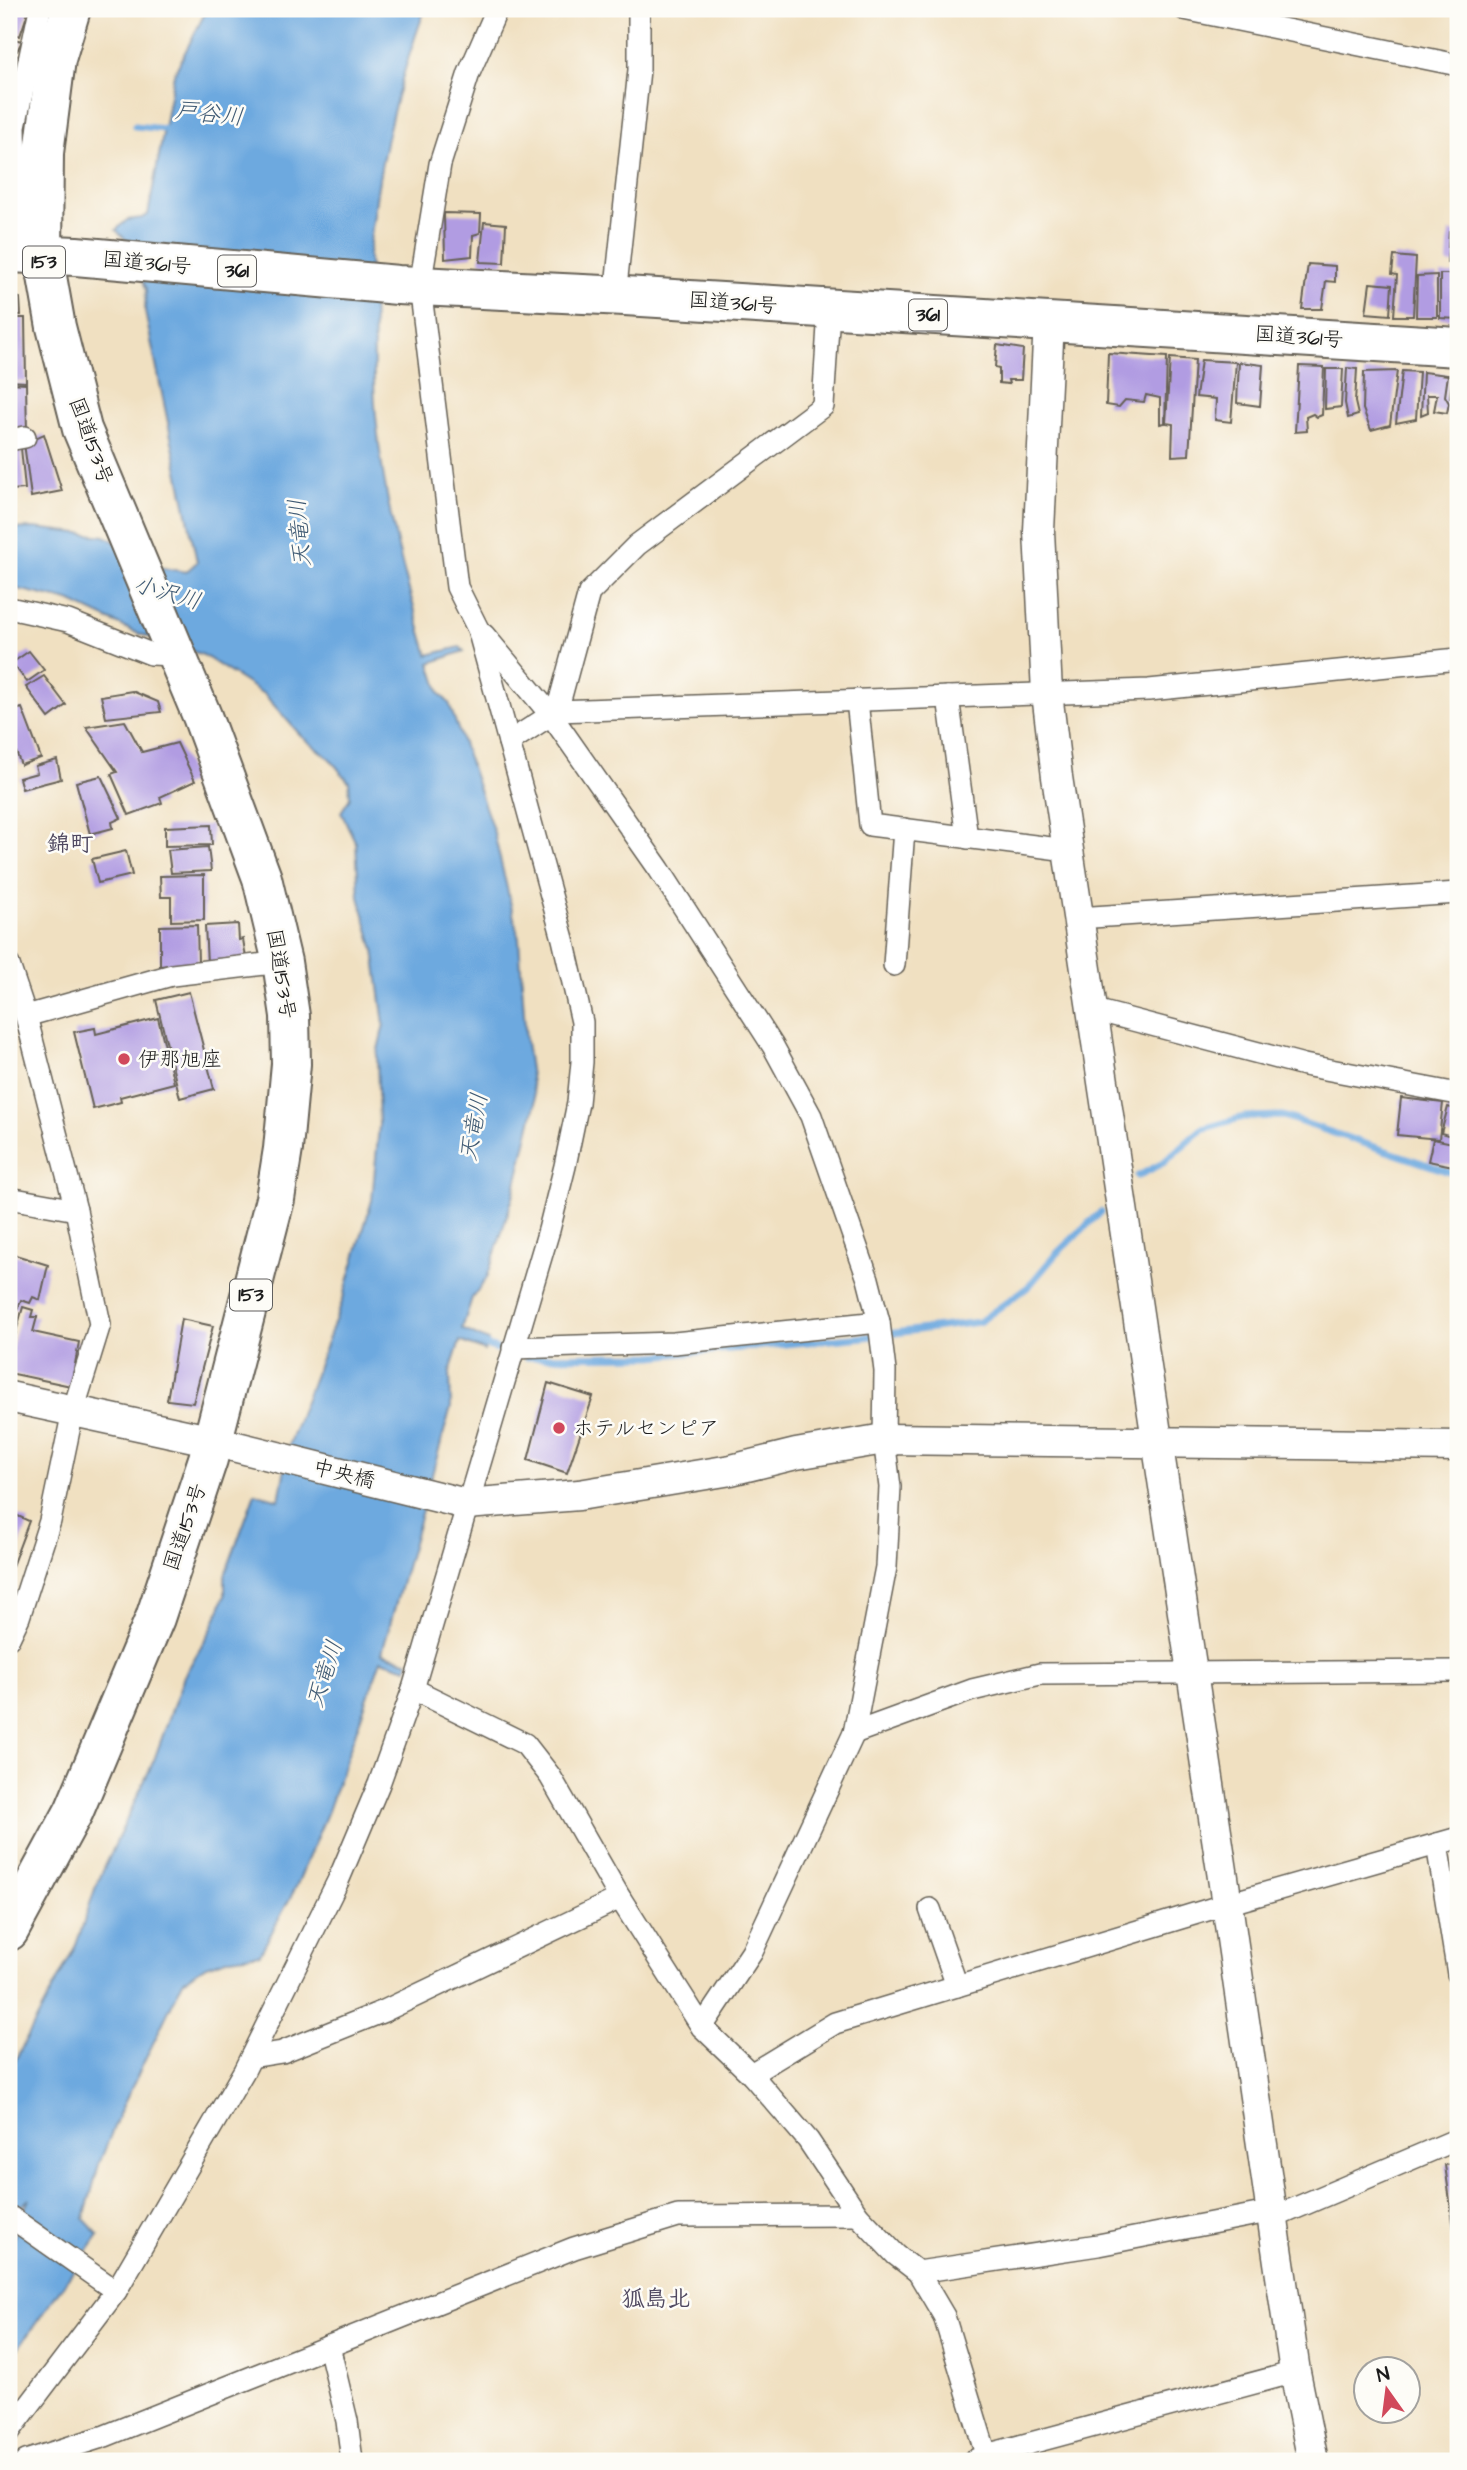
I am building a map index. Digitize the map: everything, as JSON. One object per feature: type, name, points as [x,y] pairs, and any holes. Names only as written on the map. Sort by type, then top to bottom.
[{"type":"highway","name":"国道153号","points":[[9,1931],[74,1811],[155,1618],[221,1444],[275,1199],[291,1064],[290,1016],[282,962],[262,878],[202,716],[82,429],[37,254],[44,153],[56,59],[71,9]]},
{"type":"highway","name":"国道361号","points":[[37,254],[409,286],[1049,320],[1458,346]]},
{"type":"street","points":[[37,254],[12,126],[40,9]]},
{"type":"street","points":[[9,2432],[110,2287],[251,2057],[338,1881],[379,1784],[413,1689],[462,1503],[533,1289],[565,1166],[578,1103],[582,1021],[563,939],[478,629],[457,587],[409,286],[440,164],[469,73],[497,9]]},
{"type":"street","points":[[615,296],[639,70],[639,9]]},
{"type":"street","points":[[1184,9],[1458,65]]},
{"type":"street","points":[[554,713],[589,593],[637,545],[823,406],[829,310]]},
{"type":"street","points":[[1049,320],[1039,531],[1047,693],[1077,918],[1227,1904],[1294,2372],[1313,2461]]},
{"type":"street","points":[[9,608],[68,621],[151,654],[171,646]]},
{"type":"street","points":[[478,629],[554,713],[773,1046],[805,1105],[868,1279],[878,1322],[885,1371],[884,1439],[890,1487],[886,1567],[855,1733],[752,1952],[702,2027]]},
{"type":"street","points":[[509,742],[554,713],[1149,690],[1458,659]]},
{"type":"street","points":[[948,697],[967,838]]},
{"type":"street","points":[[857,700],[870,825],[1067,850]]},
{"type":"street","points":[[894,965],[904,829]]},
{"type":"street","points":[[1077,918],[1458,893]]},
{"type":"street","points":[[26,1016],[172,975],[282,962]]},
{"type":"street","points":[[9,965],[26,1016],[76,1210],[100,1324],[73,1411],[50,1521],[19,1617],[9,1638]]},
{"type":"street","points":[[1091,1009],[1304,1065],[1458,1094]]},
{"type":"street","points":[[9,1198],[76,1210]]},
{"type":"street","points":[[513,1348],[674,1343],[878,1322]]},
{"type":"street","name":"中央橋","points":[[9,1397],[221,1444],[462,1503],[579,1495],[731,1470],[796,1454],[884,1439],[1458,1446]]},
{"type":"street","points":[[855,1733],[972,1690],[1040,1674],[1458,1671]]},
{"type":"street","points":[[413,1689],[525,1744],[550,1776],[620,1898],[702,2027],[751,2074],[808,2140],[858,2215],[896,2256],[918,2272],[944,2316],[982,2459],[1294,2372]]},
{"type":"street","points":[[751,2074],[835,2023],[1227,1904],[1458,1838]]},
{"type":"street","points":[[1437,1844],[1458,1975]]},
{"type":"street","points":[[251,2057],[282,2052],[384,2011],[620,1898]]},
{"type":"street","points":[[930,1909],[957,1986]]},
{"type":"street","points":[[918,2272],[1098,2245],[1258,2214],[1284,2213],[1458,2139]]},
{"type":"street","points":[[26,2461],[105,2435],[574,2248],[678,2216],[858,2215]]},
{"type":"street","points":[[9,2216],[110,2287]]},
{"type":"street","points":[[329,2346],[347,2420],[352,2461]]},
{"type":"water","points":[[207,9],[425,9],[400,85],[387,136],[370,241],[374,387],[379,447],[396,537],[428,655],[460,647],[464,651],[430,663],[440,694],[449,703],[494,833],[519,939],[526,1042],[535,1104],[513,1197],[487,1278],[472,1298],[462,1329],[488,1341],[485,1351],[460,1341],[450,1372],[451,1407],[382,1653],[409,1662],[407,1668],[381,1660],[328,1811],[296,1887],[260,1954],[230,1958],[206,1966],[183,1981],[120,2112],[99,2164],[84,2219],[99,2235],[9,2361],[9,2249],[29,2199],[9,2218],[9,2072],[76,1945],[96,1886],[154,1760],[184,1676],[211,1630],[225,1596],[225,1575],[255,1493],[279,1500],[290,1441],[342,1302],[372,1200],[379,1126],[377,1054],[384,1024],[374,950],[359,897],[356,843],[341,812],[350,798],[349,782],[330,759],[302,737],[265,695],[203,655],[137,633],[69,601],[9,587],[9,529],[34,528],[105,536],[157,567],[186,572],[197,562],[145,312],[146,289],[131,245],[116,230],[127,220],[148,215],[174,74]]},
{"type":"building","points":[[9,9],[29,9],[20,36],[9,32]]},
{"type":"building","points":[[9,38],[22,41],[17,51],[9,50]]},
{"type":"building","points":[[9,53],[18,56],[13,80],[9,79]]},
{"type":"building","points":[[444,213],[481,214],[480,233],[473,235],[472,256],[445,259]]},
{"type":"building","points":[[484,222],[506,224],[504,263],[480,262]]},
{"type":"building","points":[[1449,232],[1458,233],[1458,265],[1447,263]]},
{"type":"building","points":[[1394,256],[1416,258],[1413,316],[1394,316],[1397,275],[1392,274]]},
{"type":"building","points":[[1308,264],[1335,266],[1335,282],[1326,281],[1322,309],[1302,309]]},
{"type":"building","points":[[1440,274],[1458,274],[1458,319],[1440,318]]},
{"type":"building","points":[[1437,275],[1437,317],[1416,317],[1417,276]]},
{"type":"building","points":[[1370,283],[1392,285],[1390,315],[1366,313]]},
{"type":"building","points":[[9,295],[20,298],[21,315],[9,315]]},
{"type":"building","points":[[9,318],[25,318],[26,382],[9,381]]},
{"type":"building","points":[[997,345],[1023,349],[1021,380],[1008,380],[1009,384],[999,383],[999,368],[995,367]]},
{"type":"building","points":[[1108,353],[1167,357],[1165,423],[1160,424],[1160,398],[1146,395],[1144,402],[1125,400],[1119,407],[1106,405]]},
{"type":"building","points":[[1170,358],[1195,360],[1189,455],[1172,456],[1173,424],[1166,423]]},
{"type":"building","points":[[1201,360],[1236,362],[1231,422],[1215,420],[1216,399],[1196,397]]},
{"type":"building","points":[[1239,362],[1263,365],[1260,406],[1237,403]]},
{"type":"building","points":[[1299,366],[1324,367],[1322,415],[1317,417],[1313,414],[1306,417],[1307,431],[1295,432]]},
{"type":"building","points":[[1347,368],[1357,369],[1355,402],[1358,415],[1348,418],[1345,403]]},
{"type":"building","points":[[1326,369],[1343,369],[1341,407],[1325,409]]},
{"type":"building","points":[[1397,371],[1390,425],[1371,430],[1363,409],[1364,372]]},
{"type":"building","points":[[1402,371],[1419,372],[1416,419],[1396,423]]},
{"type":"building","points":[[1423,372],[1448,375],[1445,396],[1449,403],[1447,413],[1434,411],[1437,395],[1427,395],[1428,412],[1421,415]]},
{"type":"building","points":[[1452,374],[1458,374],[1458,413],[1452,414],[1455,399],[1450,398]]},
{"type":"building","points":[[9,383],[26,384],[27,433],[9,434]]},
{"type":"building","points":[[44,434],[62,491],[31,497],[24,443]]},
{"type":"building","points":[[21,448],[25,489],[9,490],[9,450]]},
{"type":"building","points":[[29,651],[44,670],[27,682],[12,663]]},
{"type":"building","points":[[44,676],[66,705],[49,718],[26,687]]},
{"type":"building","points":[[132,691],[158,702],[161,712],[106,718],[101,696]]},
{"type":"building","points":[[22,708],[41,758],[21,765],[9,733],[9,712]]},
{"type":"building","points":[[125,721],[142,752],[177,743],[195,781],[160,797],[162,803],[129,815],[111,774],[117,772],[86,727]]},
{"type":"building","points":[[57,760],[61,779],[22,789],[19,778],[37,773],[35,766]]},
{"type":"building","points":[[101,776],[121,818],[112,822],[113,828],[90,834],[76,782]]},
{"type":"building","points":[[211,825],[212,845],[165,846],[165,827]]},
{"type":"building","points":[[208,847],[211,871],[171,873],[168,850]]},
{"type":"building","points":[[126,851],[132,875],[98,883],[92,859]]},
{"type":"building","points":[[204,875],[204,920],[171,921],[171,897],[161,897],[160,876]]},
{"type":"building","points":[[238,924],[239,940],[243,939],[246,958],[207,963],[205,926]]},
{"type":"building","points":[[197,925],[198,962],[160,966],[160,926]]},
{"type":"building","points":[[189,992],[214,1089],[180,1098],[156,1000]]},
{"type":"building","name":"伊那旭座","points":[[158,1018],[174,1083],[120,1097],[121,1102],[93,1109],[74,1032],[95,1028],[96,1034]]},
{"type":"building","points":[[1401,1098],[1443,1103],[1439,1139],[1397,1135]]},
{"type":"building","points":[[1448,1107],[1458,1110],[1458,1138],[1441,1133]]},
{"type":"building","points":[[1433,1139],[1458,1144],[1458,1167],[1428,1161]]},
{"type":"building","points":[[9,1253],[48,1265],[40,1300],[33,1297],[30,1303],[21,1300],[17,1310],[9,1308]]},
{"type":"building","points":[[23,1307],[33,1310],[31,1317],[37,1317],[33,1332],[79,1342],[71,1386],[9,1373],[9,1357]]},
{"type":"building","points":[[181,1319],[213,1326],[193,1403],[167,1400]]},
{"type":"building","name":"ホテルセンピア","points":[[548,1383],[593,1397],[567,1473],[528,1460]]},
{"type":"building","points":[[9,1512],[29,1521],[9,1574]]},
{"type":"building","points":[[1458,2163],[1458,2252],[1457,2252],[1445,2165]]},
{"type":"waterway","name":"戸谷川","points":[[135,126],[173,130]]},
{"type":"waterway","points":[[1138,1176],[1163,1163],[1202,1129],[1244,1117],[1283,1116],[1458,1175]]},
{"type":"waterway","points":[[527,1357],[652,1356],[864,1337],[979,1322],[1028,1287],[1056,1254],[1101,1212]]},
{"type":"waterway","points":[[480,1343],[508,1353]]},
{"type":"place","name":"伊那旭座","points":[[124,1059]]},
{"type":"place","name":"ホテルセンピア","points":[[559,1428]]},
{"type":"district","name":"錦町","points":[[70,844]]},
{"type":"district","name":"狐島北","points":[[656,2299]]},
{"type":"water label","name":"天竜川","points":[[300,533]]},
{"type":"water label","name":"小沢川","points":[[167,593]]},
{"type":"water label","name":"天竜川","points":[[474,1127]]},
{"type":"water label","name":"天竜川","points":[[325,1674]]}]
